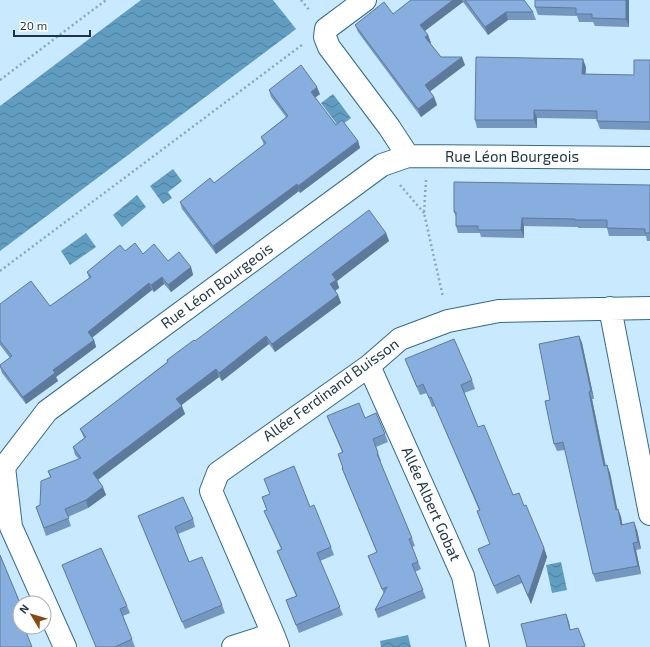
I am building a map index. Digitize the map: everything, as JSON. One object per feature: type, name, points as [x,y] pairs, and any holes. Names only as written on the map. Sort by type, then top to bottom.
[{"type":"street","points":[[364,0],[326,28],[325,37],[329,48],[389,127],[417,156]]},
{"type":"street","name":"Rue Léon Bourgeois","points":[[65,647],[11,527],[4,467],[47,411],[382,165],[417,156],[650,158]]},
{"type":"street","points":[[610,308],[650,514]]},
{"type":"street","name":"Allée Ferdinand Buisson","points":[[275,641],[211,490],[218,473],[369,366],[400,339],[448,321],[499,311],[650,308]]},
{"type":"street","name":"Allée Albert Gobat","points":[[369,366],[463,576],[478,647]]},
{"type":"street","points":[[234,647],[275,641]]},
{"type":"path","points":[[0,80],[106,0]]},
{"type":"path","points":[[0,271],[300,45],[325,37]]},
{"type":"path","points":[[417,156],[424,213],[448,321]]},
{"type":"path","points":[[382,165],[424,213]]},
{"type":"water","points":[[141,0],[273,0],[296,29],[0,251],[0,106]]},
{"type":"water","points":[[333,94],[351,118],[339,127],[321,103]]},
{"type":"water","points":[[173,169],[182,181],[168,192],[172,198],[163,204],[150,186]]},
{"type":"water","points":[[137,195],[146,207],[122,227],[113,215]]},
{"type":"water","points":[[86,233],[96,247],[70,265],[61,251]]},
{"type":"water","points":[[561,562],[567,590],[552,593],[546,565]]},
{"type":"water","points":[[408,635],[411,647],[381,647],[380,641]]},
{"type":"building","points":[[411,0],[453,0],[420,25],[428,35],[425,37],[441,57],[462,57],[425,85],[434,97],[418,109],[355,25],[384,2],[393,14]]},
{"type":"building","points":[[465,0],[524,0],[533,12],[506,12],[485,27]]},
{"type":"building","points":[[535,0],[626,0],[626,19],[592,18],[592,14],[576,14],[576,8],[535,7]]},
{"type":"building","points":[[476,57],[583,59],[582,74],[634,75],[634,60],[650,60],[650,122],[597,121],[597,111],[534,110],[534,120],[475,120]]},
{"type":"building","points":[[301,65],[317,87],[311,92],[336,125],[342,120],[358,141],[298,186],[297,184],[213,246],[180,202],[210,178],[214,183],[266,143],[261,137],[288,116],[269,90]]},
{"type":"building","points":[[454,182],[650,185],[650,233],[645,233],[645,229],[607,228],[607,220],[522,218],[521,230],[478,230],[478,226],[456,226],[456,212],[454,212]]},
{"type":"building","points":[[369,210],[386,233],[332,274],[336,280],[330,284],[338,295],[272,344],[266,336],[219,373],[216,369],[176,399],[182,406],[93,473],[103,487],[86,500],[65,509],[69,518],[44,528],[36,507],[40,505],[41,481],[51,477],[48,471],[81,458],[73,447],[86,437],[80,429],[168,362],[167,360],[194,340],[195,341]]},
{"type":"building","points":[[135,243],[143,254],[154,244],[168,261],[179,252],[191,267],[168,285],[162,277],[151,285],[149,283],[88,332],[94,340],[53,370],[55,373],[23,397],[0,366],[12,356],[0,341],[0,304],[31,281],[50,306],[91,277],[87,272],[120,245],[125,251]]},
{"type":"building","points":[[579,336],[591,391],[589,392],[604,466],[607,465],[616,510],[618,509],[621,525],[634,522],[638,542],[633,543],[638,566],[593,574],[563,442],[554,444],[545,401],[550,400],[539,344]]},
{"type":"building","points":[[454,339],[472,380],[461,385],[478,427],[484,425],[513,495],[519,493],[524,506],[526,505],[544,548],[528,596],[519,575],[494,586],[478,549],[490,544],[477,511],[480,510],[431,397],[429,398],[423,384],[417,387],[405,359]]},
{"type":"building","points":[[359,403],[365,418],[376,413],[385,434],[373,439],[378,453],[377,454],[412,538],[409,539],[418,562],[412,564],[423,590],[375,610],[387,587],[382,589],[368,556],[377,552],[342,468],[338,454],[343,452],[327,416]]},
{"type":"building","points":[[294,466],[310,507],[314,505],[331,547],[317,553],[340,607],[296,625],[286,600],[297,596],[277,551],[282,549],[264,511],[267,510],[262,497],[270,494],[264,479]]},
{"type":"building","points":[[183,497],[193,519],[175,527],[189,562],[202,557],[222,605],[182,622],[138,516]]},
{"type":"building","points":[[101,548],[127,606],[120,609],[132,639],[115,647],[96,647],[62,565]]},
{"type":"building","points":[[0,555],[17,595],[12,595],[12,635],[27,635],[32,647],[0,647]]},
{"type":"building","points":[[566,614],[570,630],[578,628],[585,646],[527,647],[521,624]]}]
